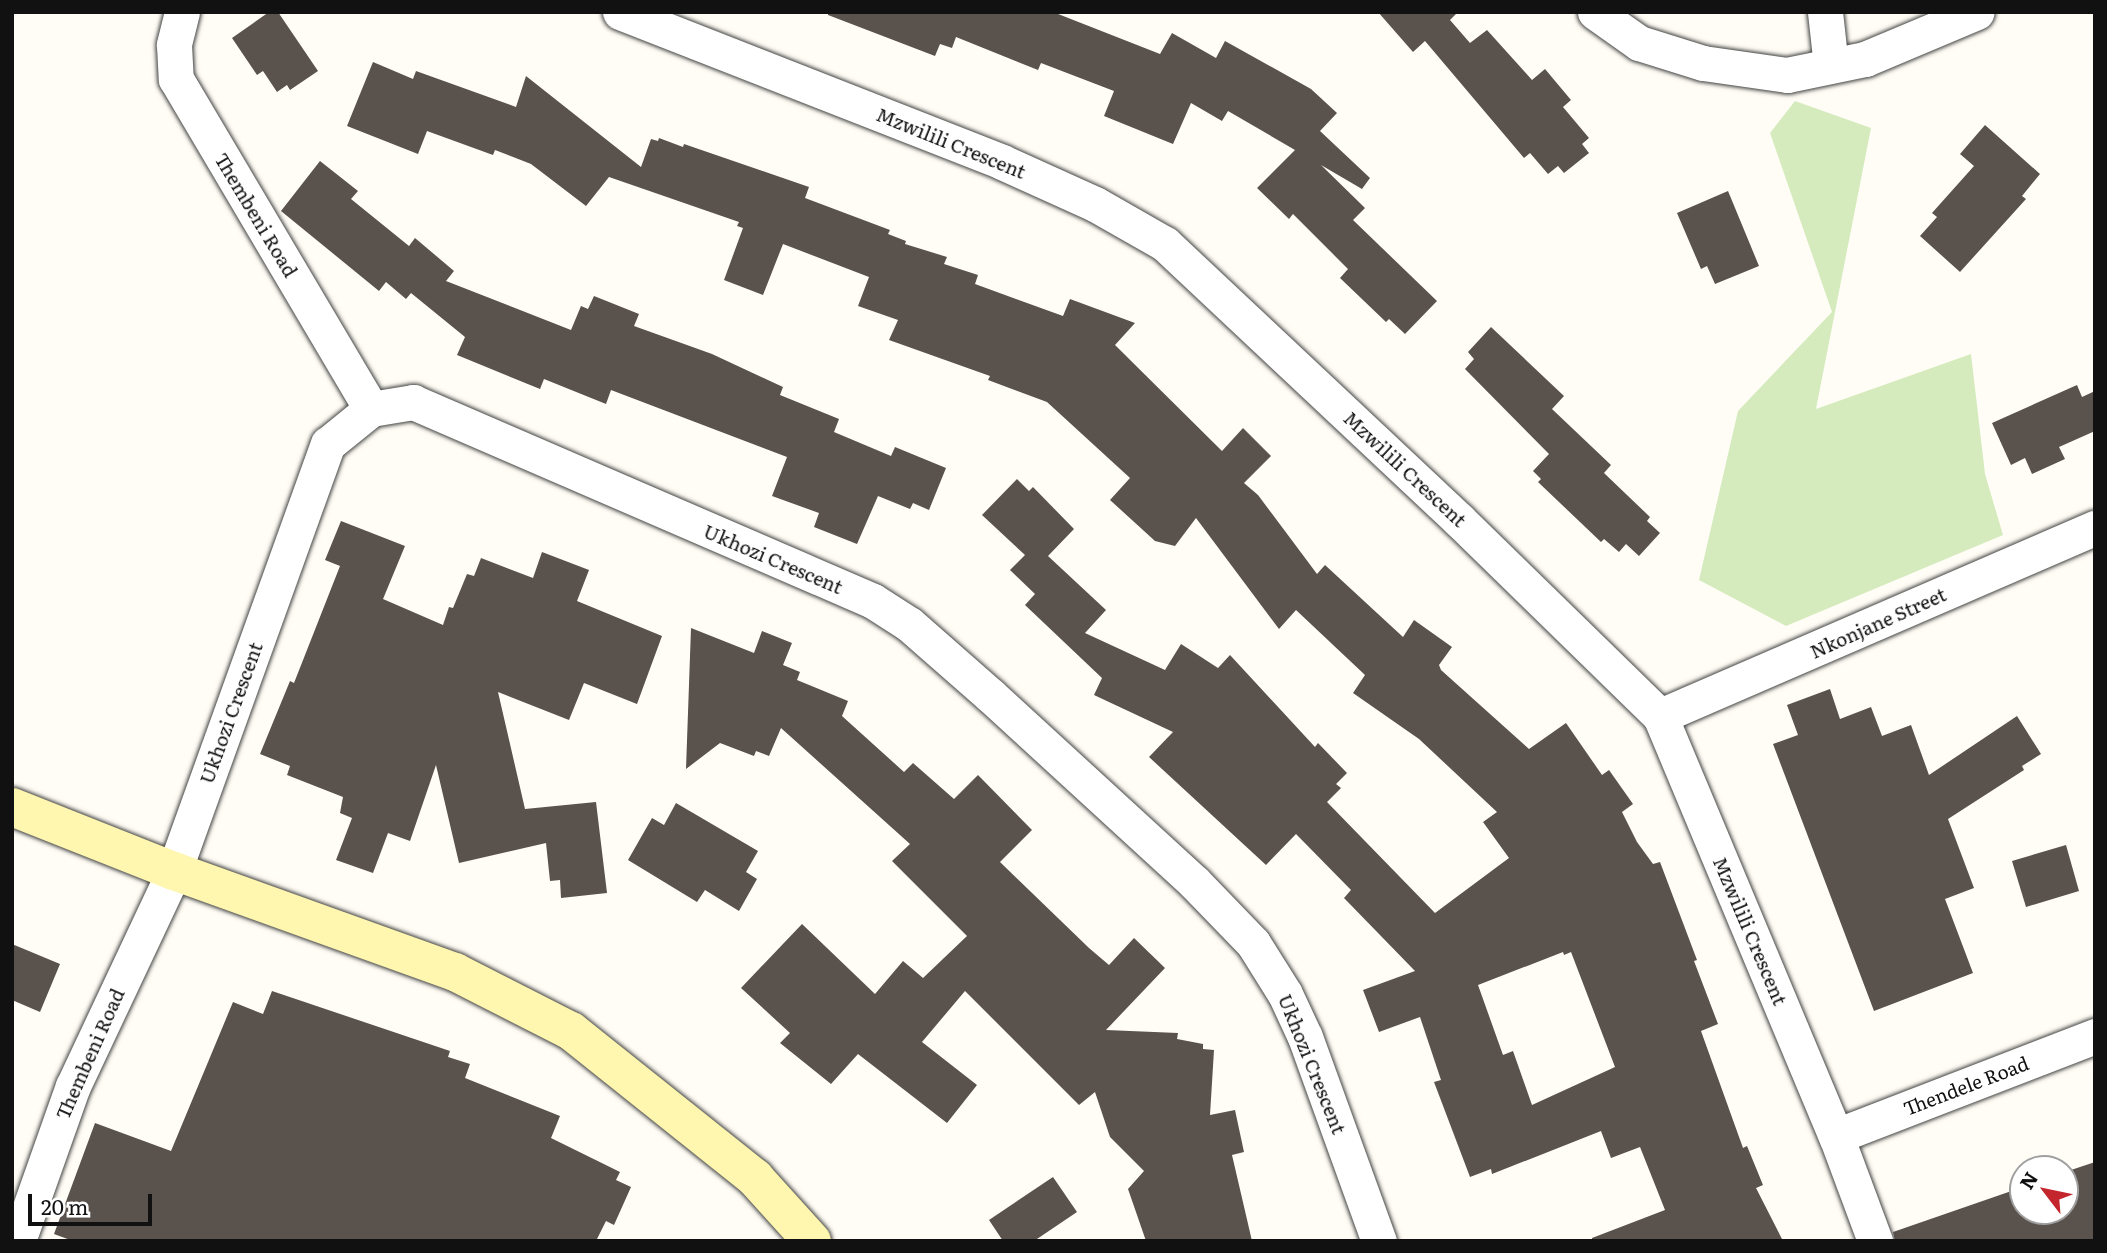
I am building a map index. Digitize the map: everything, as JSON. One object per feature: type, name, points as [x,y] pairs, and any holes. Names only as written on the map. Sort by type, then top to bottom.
[{"type":"street","name":"Thembeni Road","points":[[182,12],[174,45],[176,79],[371,409]]},
{"type":"street","name":"Mzwilili Crescent","points":[[620,12],[1002,162],[1096,204],[1165,244],[1459,520],[1660,716],[1836,1136],[1875,1241]]},
{"type":"street","points":[[1595,12],[1639,43],[1703,63],[1787,75],[1865,59],[1977,12]]},
{"type":"street","points":[[1825,12],[1831,66]]},
{"type":"street","name":"Ukhozi Crescent","points":[[174,871],[328,443],[371,409],[413,402],[873,601],[909,624],[1184,873],[1253,943],[1285,994],[1305,1037],[1379,1241]]},
{"type":"street","name":"Nkonjane Street","points":[[1660,716],[2095,528]]},
{"type":"street","points":[[12,807],[174,871],[455,972],[572,1031],[755,1178],[812,1241]]},
{"type":"street","name":"Thembeni Road","points":[[18,1241],[73,1086],[174,871]]},
{"type":"street","name":"Thendele Road","points":[[1836,1136],[2095,1037]]},
{"type":"green space","points":[[1795,101],[1871,128],[1816,409],[1971,354],[1985,474],[2003,535],[1786,626],[1699,580],[1738,411],[1832,312],[1770,133]]},
{"type":"building","points":[[269,12],[278,12],[318,71],[290,90],[287,85],[277,92],[263,71],[257,75],[232,38]]},
{"type":"building","points":[[828,12],[1053,12],[1160,54],[1172,33],[1216,58],[1225,41],[1311,89],[1337,113],[1320,131],[1370,178],[1362,189],[1321,165],[1365,208],[1353,220],[1437,301],[1405,334],[1389,319],[1386,322],[1340,278],[1348,269],[1293,214],[1289,219],[1257,188],[1295,150],[1228,111],[1222,121],[1191,103],[1173,144],[1104,116],[1114,91],[1041,63],[1038,70],[956,37],[952,48],[940,44],[935,56],[828,15]]},
{"type":"building","points":[[1378,12],[1458,12],[1450,20],[1470,43],[1487,30],[1532,80],[1545,69],[1571,100],[1563,107],[1589,138],[1582,144],[1589,153],[1564,173],[1558,166],[1548,174],[1530,153],[1524,158],[1425,41],[1413,52]]},
{"type":"building","points":[[373,62],[413,79],[416,71],[516,107],[526,76],[641,167],[651,139],[658,141],[659,138],[683,147],[684,144],[809,187],[805,198],[890,230],[888,234],[906,241],[905,244],[947,257],[944,264],[978,275],[975,284],[1063,316],[1070,299],[1135,323],[1115,345],[1222,451],[1243,428],[1271,456],[1244,483],[1258,495],[1317,574],[1325,565],[1403,637],[1414,620],[1452,647],[1439,665],[1441,670],[1529,749],[1566,723],[1602,775],[1609,770],[1633,804],[1622,812],[1637,842],[1653,864],[1660,862],[1697,960],[1694,961],[1718,1024],[1701,1031],[1743,1148],[1747,1146],[1763,1185],[1756,1188],[1783,1241],[1592,1241],[1592,1238],[1665,1210],[1640,1147],[1611,1158],[1601,1131],[1492,1174],[1491,1169],[1470,1177],[1434,1082],[1441,1080],[1420,1017],[1379,1032],[1363,990],[1415,971],[1344,898],[1351,890],[1296,834],[1266,865],[1149,757],[1173,732],[1094,695],[1102,678],[1025,605],[1035,594],[1010,570],[1025,555],[982,515],[1017,479],[1029,491],[1033,487],[1074,529],[1048,556],[1106,610],[1085,633],[1165,670],[1181,644],[1218,668],[1230,655],[1315,747],[1318,743],[1347,773],[1336,784],[1341,788],[1327,802],[1435,913],[1509,858],[1483,822],[1497,812],[1419,739],[1353,693],[1365,675],[1296,610],[1279,629],[1196,518],[1175,546],[1155,541],[1110,500],[1130,478],[1047,402],[988,380],[990,376],[889,340],[898,320],[858,306],[869,277],[783,244],[763,295],[724,280],[743,228],[737,226],[739,222],[609,177],[586,206],[531,164],[495,150],[493,155],[427,131],[418,154],[347,126]],"holes":[[[1563,952],[1564,955],[1571,952],[1615,1067],[1532,1105],[1513,1051],[1503,1055],[1478,985]]]},
{"type":"building","points":[[1985,125],[2040,174],[2022,196],[2026,199],[1960,272],[1920,236],[1937,217],[1932,213],[1974,166],[1960,154]]},
{"type":"building","points":[[320,161],[358,191],[351,199],[409,246],[415,238],[454,271],[446,281],[571,330],[581,306],[588,309],[594,296],[639,314],[634,326],[712,354],[783,387],[780,395],[839,419],[834,432],[891,456],[895,447],[946,468],[929,510],[913,503],[910,509],[878,496],[857,544],[814,527],[819,513],[772,496],[787,457],[611,390],[606,404],[544,379],[540,389],[457,355],[465,337],[411,293],[406,299],[386,282],[379,291],[281,211]]},
{"type":"building","points":[[1728,191],[1759,266],[1715,284],[1707,266],[1701,269],[1677,213]]},
{"type":"building","points":[[1491,327],[1564,396],[1552,409],[1611,465],[1604,473],[1650,517],[1647,521],[1660,533],[1639,556],[1626,544],[1619,552],[1604,539],[1601,542],[1538,482],[1541,479],[1533,471],[1549,454],[1465,369],[1474,359],[1468,352]]},
{"type":"building","points":[[2077,385],[2082,397],[2095,391],[2095,431],[2059,447],[2065,459],[2032,474],[2025,458],[2011,465],[1992,423]]},
{"type":"building","points":[[341,521],[405,546],[383,599],[443,625],[449,607],[453,608],[467,574],[474,576],[481,558],[533,578],[542,552],[589,570],[577,601],[662,636],[637,704],[584,683],[569,720],[498,692],[525,809],[596,802],[607,893],[561,898],[560,880],[550,881],[546,843],[459,863],[436,765],[410,841],[388,833],[373,873],[336,860],[352,818],[340,813],[343,797],[287,775],[290,766],[260,754],[290,681],[294,683],[340,566],[325,560]]},
{"type":"building","points":[[691,628],[754,653],[762,631],[792,643],[783,665],[800,672],[797,680],[848,701],[842,716],[904,772],[913,763],[954,799],[978,775],[1032,830],[1000,862],[1109,965],[1134,938],[1165,968],[1106,1030],[1178,1033],[1177,1039],[1203,1044],[1203,1049],[1214,1050],[1210,1115],[1235,1110],[1244,1152],[1232,1155],[1252,1241],[1146,1241],[1128,1189],[1144,1171],[1110,1137],[1095,1092],[1079,1105],[965,991],[922,1042],[977,1085],[947,1123],[858,1054],[831,1084],[780,1043],[790,1033],[741,988],[802,924],[875,994],[903,961],[923,978],[967,936],[892,861],[910,844],[781,728],[769,756],[756,751],[754,756],[720,743],[686,769]]},
{"type":"building","points":[[1830,689],[1840,719],[1871,707],[1882,736],[1911,725],[1929,775],[2017,716],[2041,754],[2022,766],[2024,770],[1948,819],[1974,888],[1945,899],[1973,973],[1874,1011],[1773,744],[1798,735],[1787,705]]},
{"type":"building","points":[[676,803],[758,851],[746,872],[757,879],[739,911],[705,890],[697,902],[628,860],[652,818],[664,825]]},
{"type":"building","points":[[2066,845],[2079,891],[2026,907],[2012,861]]},
{"type":"building","points":[[12,944],[60,964],[40,1012],[12,1000]]},
{"type":"building","points":[[272,991],[450,1051],[448,1057],[470,1064],[465,1078],[560,1116],[551,1138],[620,1172],[616,1180],[631,1187],[614,1225],[606,1221],[596,1241],[73,1241],[54,1234],[95,1123],[171,1151],[233,1002],[263,1014]]},
{"type":"building","points":[[2095,1162],[2095,1241],[1895,1241],[1893,1232],[2009,1192],[2009,1225],[2079,1225],[2079,1167]]},
{"type":"building","points":[[1053,1177],[1077,1212],[1034,1241],[1003,1241],[989,1220]]}]
